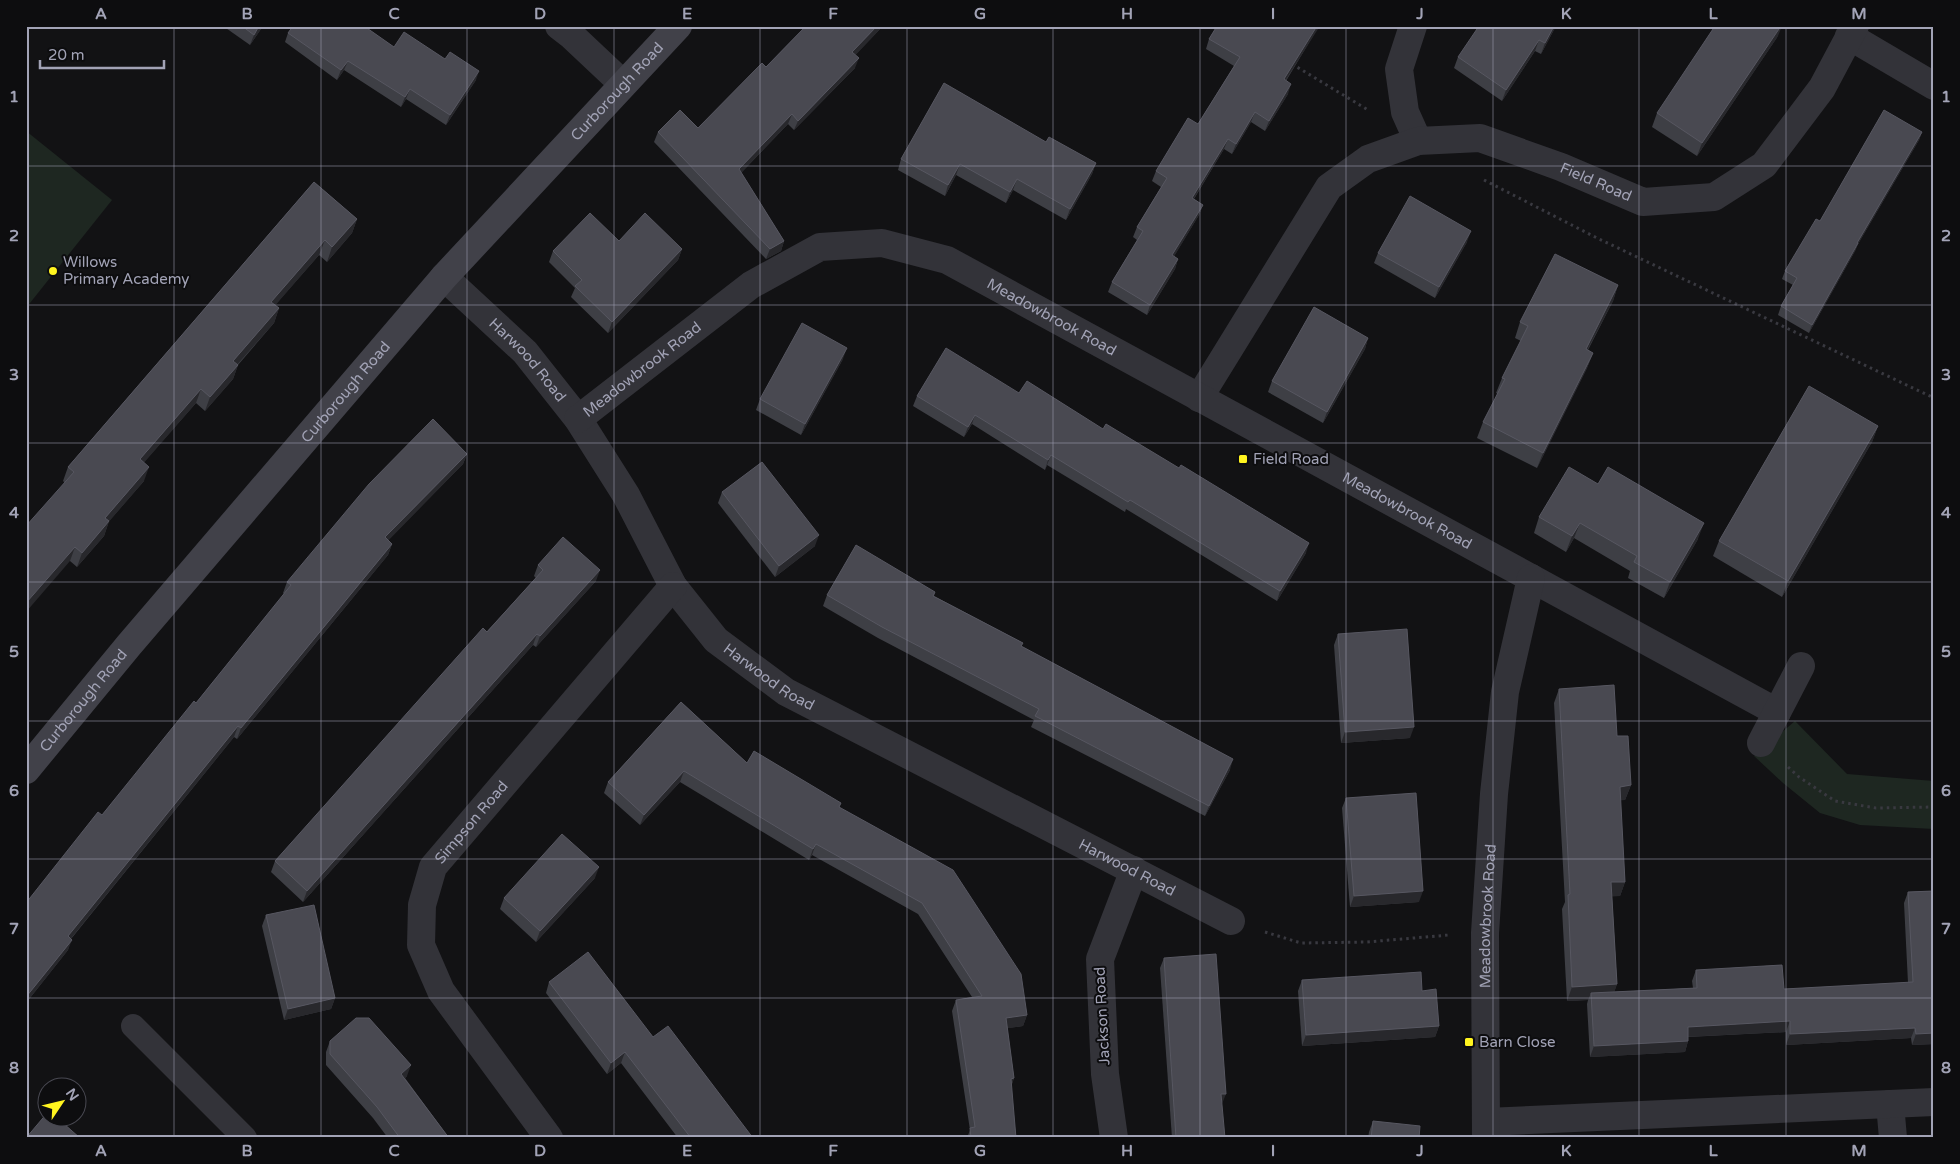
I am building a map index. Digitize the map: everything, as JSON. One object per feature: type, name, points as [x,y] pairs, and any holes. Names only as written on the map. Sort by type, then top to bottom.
[{"type":"street","points":[[559,26],[623,84]]},
{"type":"street","name":"Curborough Road","points":[[26,770],[129,645],[444,277],[678,26]]},
{"type":"street","points":[[1413,26],[1399,68],[1405,112],[1418,141]]},
{"type":"street","name":"Field Road","points":[[1199,398],[1329,187],[1368,160],[1418,141],[1480,138],[1562,167],[1643,202],[1714,196],[1764,165],[1822,88],[1852,31],[1934,86]]},
{"type":"street","name":"Meadowbrook Road","points":[[578,419],[751,285],[820,248],[882,243],[947,260],[1778,712]]},
{"type":"street","name":"Harwood Road","points":[[444,277],[525,352],[578,419],[626,495],[673,586],[716,640],[786,692],[1231,921]]},
{"type":"street","name":"Meadowbrook Road","points":[[1486,1130],[1485,933],[1494,794],[1505,692],[1531,578]]},
{"type":"street","name":"Simpson Road","points":[[549,1138],[441,991],[421,945],[422,905],[433,866],[673,586]]},
{"type":"street","points":[[1761,743],[1801,666]]},
{"type":"street","name":"Jackson Road","points":[[1114,1138],[1105,1074],[1100,959],[1134,870]]},
{"type":"street","points":[[1486,1130],[1934,1102]]},
{"type":"street","points":[[1890,1104],[1893,1138]]},
{"type":"lane","points":[[133,1026],[245,1138]]},
{"type":"path","points":[[1287,61],[1369,111]]},
{"type":"path","points":[[1477,176],[1598,238],[1934,398]]},
{"type":"path","points":[[1761,743],[1799,777],[1835,801],[1876,808],[1934,807]]},
{"type":"path","points":[[1231,921],[1301,943],[1367,942],[1485,933]]},
{"type":"shaded area","name":"Willows Primary Academy","points":[[26,131],[112,200],[26,308]]},
{"type":"shaded area","points":[[1795,721],[1847,774],[1934,781],[1934,829],[1860,825],[1820,813],[1754,756]]},
{"type":"building","points":[[242,26],[259,26],[254,35]]},
{"type":"building","points":[[293,26],[364,26],[394,47],[404,32],[445,59],[450,52],[479,71],[450,115],[410,89],[405,97],[348,61],[341,70],[288,33]]},
{"type":"building","points":[[806,26],[877,26],[852,52],[859,58],[798,121],[792,114],[739,169],[784,241],[770,249],[658,132],[680,110],[698,128],[762,63],[766,67]]},
{"type":"building","points":[[1217,26],[1317,26],[1284,79],[1291,84],[1269,121],[1255,112],[1236,144],[1228,139],[1192,198],[1203,205],[1172,255],[1178,259],[1150,305],[1112,282],[1143,231],[1137,227],[1167,178],[1156,171],[1188,118],[1198,124],[1240,57],[1209,39]]},
{"type":"building","points":[[1479,26],[1554,26],[1545,43],[1539,40],[1506,90],[1458,57]]},
{"type":"building","points":[[1715,26],[1781,26],[1702,143],[1657,113]]},
{"type":"building","points":[[944,83],[1046,142],[1049,137],[1096,163],[1070,209],[1017,179],[1010,192],[960,164],[948,185],[901,159]]},
{"type":"building","points":[[1884,110],[1922,132],[1857,243],[1812,325],[1781,306],[1797,278],[1785,271],[1816,219],[1820,221]]},
{"type":"building","points":[[314,182],[357,219],[332,247],[325,240],[271,302],[279,308],[233,361],[238,365],[210,397],[201,389],[140,459],[149,467],[105,518],[109,521],[82,553],[75,547],[26,603],[26,526],[74,472],[68,467]]},
{"type":"building","points":[[1410,196],[1471,231],[1439,287],[1378,253]]},
{"type":"building","points":[[590,213],[619,241],[645,213],[682,249],[612,322],[575,286],[582,280],[553,251]]},
{"type":"building","points":[[1555,254],[1618,285],[1586,349],[1593,353],[1543,453],[1483,422],[1505,379],[1502,378],[1528,326],[1520,322]]},
{"type":"building","points":[[1314,307],[1368,338],[1327,412],[1272,381]]},
{"type":"building","points":[[802,323],[847,348],[805,424],[760,399]]},
{"type":"building","points":[[946,348],[1019,393],[1027,381],[1103,429],[1106,424],[1179,468],[1181,465],[1309,543],[1280,591],[1130,500],[1128,502],[1051,455],[1048,460],[975,415],[968,427],[917,396]]},
{"type":"building","points":[[1809,386],[1878,426],[1788,581],[1719,541]]},
{"type":"building","points":[[433,419],[467,454],[385,537],[392,544],[241,728],[238,726],[68,936],[72,940],[26,997],[26,903],[98,812],[102,815],[194,701],[196,703],[291,585],[287,582],[369,484]]},
{"type":"building","points":[[762,462],[819,535],[779,566],[722,492]]},
{"type":"building","points":[[1569,467],[1598,484],[1608,467],[1704,523],[1670,582],[1634,562],[1637,556],[1580,523],[1572,536],[1539,517]]},
{"type":"building","points":[[563,537],[600,570],[540,636],[537,634],[307,891],[275,861],[483,628],[487,632],[543,570],[538,565]]},
{"type":"building","points":[[856,545],[935,592],[933,596],[1023,643],[1021,646],[1233,759],[1209,806],[1035,716],[1039,709],[882,627],[827,595]]},
{"type":"building","points":[[1407,629],[1414,727],[1345,732],[1338,634]]},
{"type":"building","points":[[1614,685],[1617,736],[1628,736],[1631,785],[1620,787],[1625,882],[1611,882],[1617,984],[1572,987],[1568,895],[1570,894],[1559,689]]},
{"type":"building","points":[[681,702],[747,763],[754,751],[841,803],[839,807],[953,870],[1021,974],[1027,1015],[1006,1018],[1014,1078],[1011,1079],[1016,1138],[971,1138],[970,1128],[975,1127],[956,1000],[982,996],[922,903],[816,844],[813,849],[684,771],[644,815],[608,782]]},
{"type":"building","points":[[1416,793],[1423,891],[1354,896],[1346,798]]},
{"type":"building","points":[[562,834],[599,867],[540,931],[504,898]]},
{"type":"building","points":[[1934,891],[1934,1033],[1916,1034],[1915,1028],[1790,1034],[1790,1021],[1688,1027],[1688,1041],[1594,1046],[1591,993],[1697,988],[1696,970],[1782,965],[1784,989],[1913,982],[1908,892]]},
{"type":"building","points":[[314,905],[335,998],[288,1009],[266,915]]},
{"type":"building","points":[[588,952],[653,1037],[668,1026],[753,1138],[691,1138],[625,1052],[611,1063],[549,982]]},
{"type":"building","points":[[1216,954],[1226,1094],[1221,1094],[1225,1138],[1176,1138],[1164,958]]},
{"type":"building","points":[[1421,972],[1422,991],[1436,989],[1439,1026],[1306,1035],[1302,980]]},
{"type":"building","points":[[356,1018],[369,1018],[411,1065],[401,1074],[449,1138],[400,1138],[377,1107],[330,1054],[330,1041]]},
{"type":"building","points":[[1373,1121],[1420,1126],[1419,1138],[1371,1138]]},
{"type":"building","points":[[38,1124],[38,1126],[66,1126],[80,1138],[26,1138]]},
{"type":"place","name":"Willows Primary Academy","points":[[53,271]]},
{"type":"place","name":"Field Road","points":[[1243,459]]},
{"type":"place","name":"Barn Close","points":[[1469,1042]]}]
